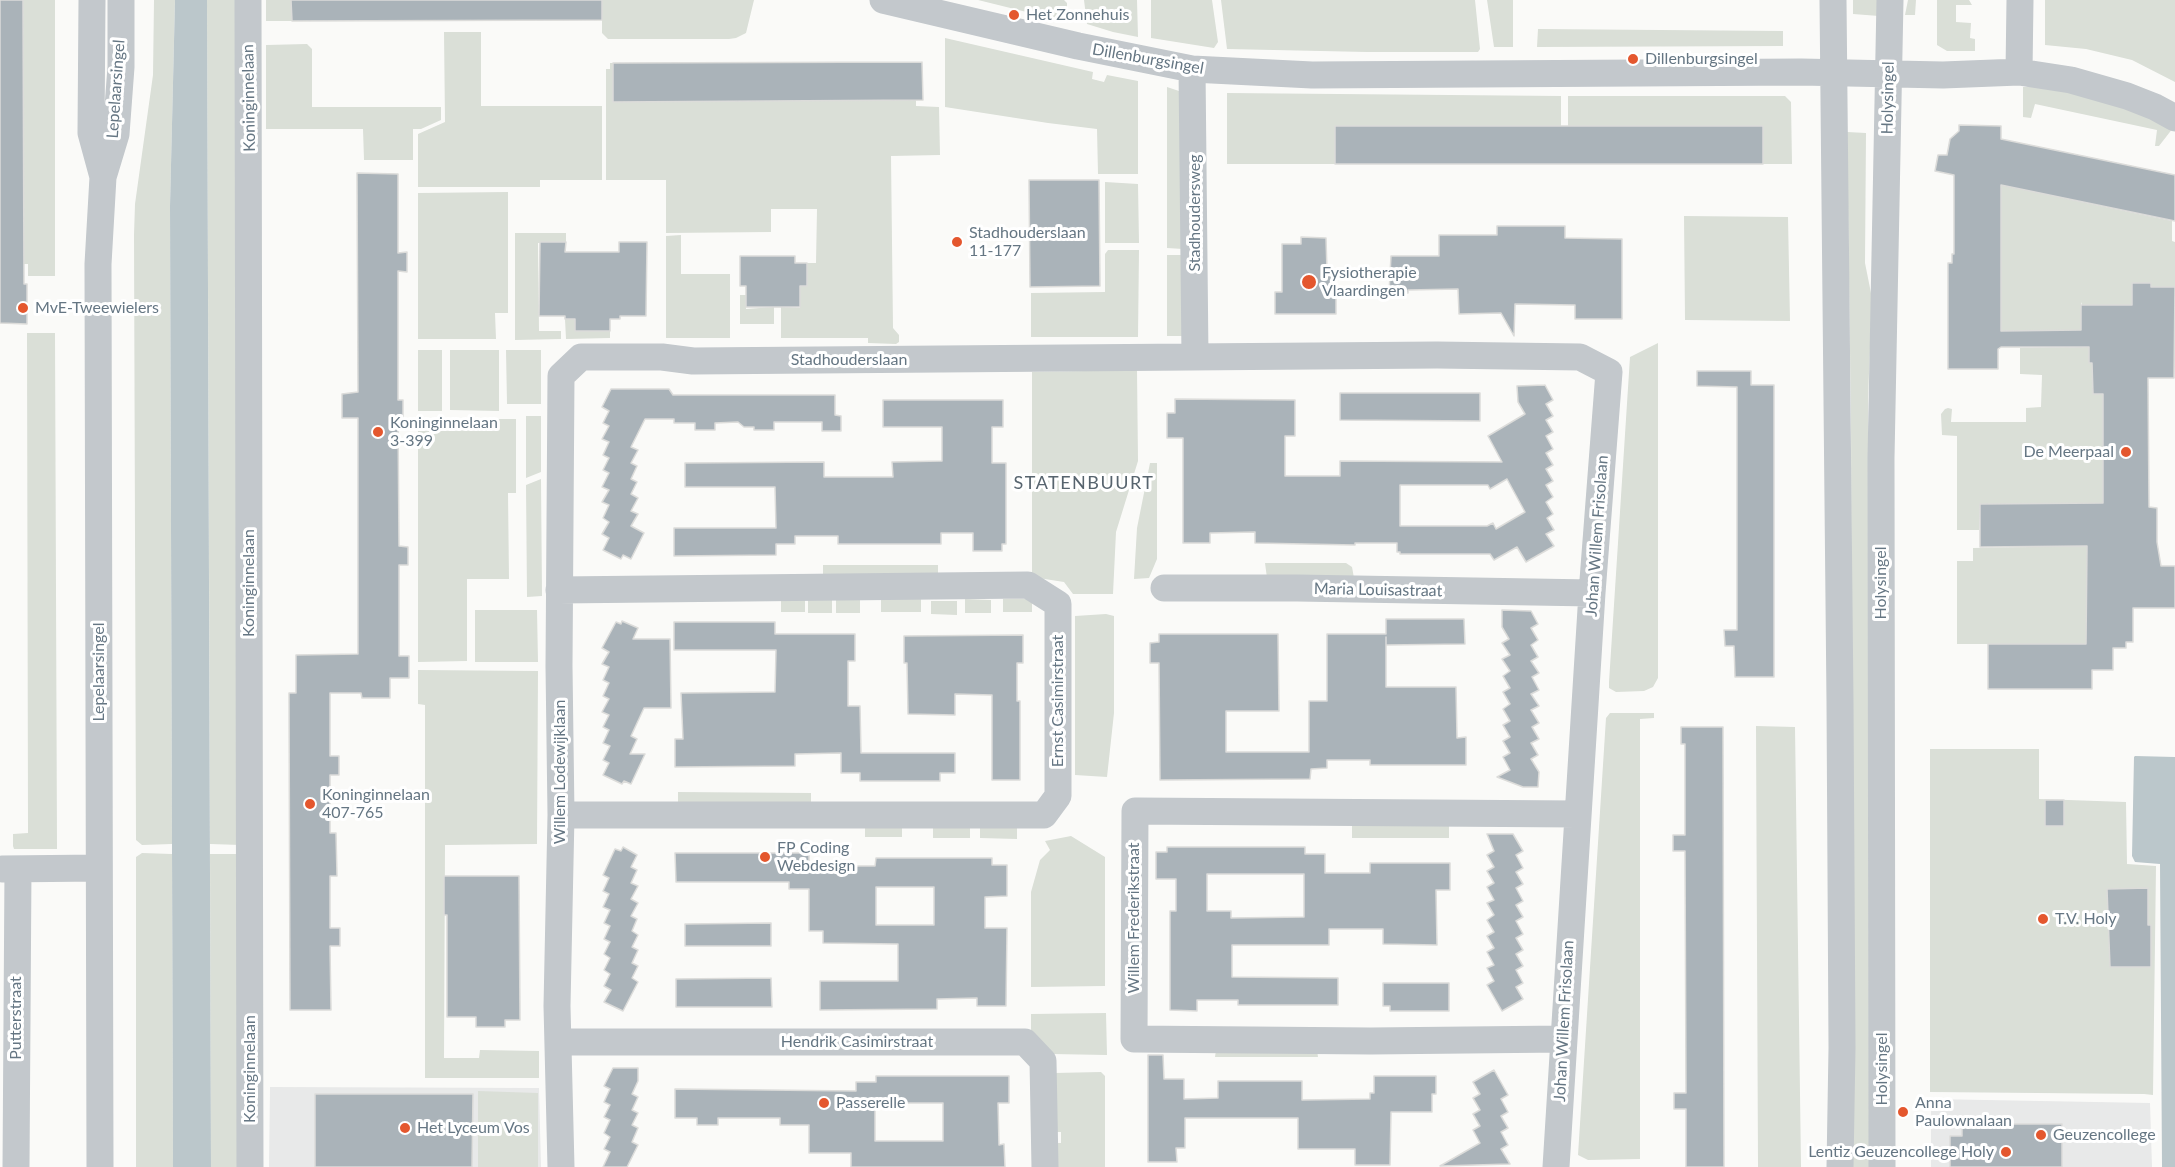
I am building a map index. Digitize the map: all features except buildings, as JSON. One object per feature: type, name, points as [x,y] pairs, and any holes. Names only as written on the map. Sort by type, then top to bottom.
[{"type":"street","name":"Lepelaarsingel","points":[[92,0],[91,133],[103,177]]},
{"type":"street","name":"Lepelaarsingel","points":[[100,1167],[98,264],[103,177],[116,134],[121,67],[121,0]]},
{"type":"street","name":"Koninginnelaan","points":[[248,0],[250,1167]]},
{"type":"street","name":"Dillenburgsingel","points":[[883,0],[1078,46],[1192,69],[1312,75],[1834,72],[1982,75],[2019,72],[2071,80],[2155,107],[2175,118]]},
{"type":"street","points":[[1833,0],[1842,1024],[1840,1167]]},
{"type":"street","name":"Holysingel","points":[[1882,1167],[1881,458],[1890,0]]},
{"type":"street","points":[[2019,72],[2020,0]]},
{"type":"street","name":"Stadhoudersweg","points":[[1192,69],[1196,357]]},
{"type":"street","name":"Stadhouderslaan","points":[[561,376],[581,357],[662,357],[693,361],[1145,359]]},
{"type":"street","name":"Johan Willem Frisolaan","points":[[1145,359],[1580,357],[1609,372],[1592,594],[1587,701],[1577,814],[1556,1167]]},
{"type":"street","name":"Willem Lodewijklaan","points":[[561,376],[561,815],[558,1042],[561,1167]]},
{"type":"street","name":"Ernst Casimirstraat","points":[[560,590],[1028,585],[1058,604],[1058,796],[1044,814],[561,815]]},
{"type":"street","name":"Maria Louisastraat","points":[[1164,588],[1298,588],[1592,594]]},
{"type":"street","name":"Willem Frederikstraat","points":[[1563,1040],[1134,1039],[1135,810],[1577,814]]},
{"type":"street","points":[[9,869],[99,868]]},
{"type":"street","name":"Putterstraat","points":[[9,869],[16,1167]]},
{"type":"street","name":"Hendrik Casimirstraat","points":[[558,1042],[1025,1042],[1043,1061],[1045,1167]]},
{"type":"shaded area","points":[[23,0],[55,0],[55,276],[28,276],[28,264],[24,264]]},
{"type":"shaded area","points":[[154,0],[175,0],[170,206],[172,844],[142,845],[136,840],[134,235],[135,204],[153,75]]},
{"type":"shaded area","points":[[175,0],[207,0],[211,1167],[173,1167],[170,206]]},
{"type":"shaded area","points":[[207,0],[239,0],[241,845],[210,844]]},
{"type":"shaded area","points":[[266,0],[291,0],[292,21],[266,21]]},
{"type":"shaded area","points":[[602,0],[754,0],[746,33],[736,38],[608,39],[602,33]]},
{"type":"shaded area","points":[[978,0],[1064,0],[1067,3],[1067,19],[1063,21]]},
{"type":"shaded area","points":[[1084,0],[1137,0],[1138,37],[1087,24]]},
{"type":"shaded area","points":[[1151,0],[1212,0],[1218,42],[1214,48],[1151,38]]},
{"type":"shaded area","points":[[1221,0],[1475,0],[1480,49],[1478,52],[1367,52],[1227,49]]},
{"type":"shaded area","points":[[1487,0],[1513,0],[1513,47],[1494,47]]},
{"type":"shaded area","points":[[1853,0],[1879,0],[1879,16],[1853,14]]},
{"type":"shaded area","points":[[1908,0],[1916,0],[1915,15],[1905,15]]},
{"type":"shaded area","points":[[1937,0],[1969,0],[1972,5],[1956,5],[1956,22],[1971,23],[1970,38],[1975,39],[1975,51],[1947,51],[1937,45]]},
{"type":"shaded area","points":[[2045,0],[2175,0],[2175,82],[2132,60],[2086,49],[2045,45]]},
{"type":"shaded area","points":[[1538,29],[1783,31],[1783,46],[1537,47]]},
{"type":"shaded area","points":[[444,32],[481,32],[481,106],[602,106],[602,180],[540,180],[540,187],[418,187],[418,134],[445,122]]},
{"type":"shaded area","points":[[945,38],[1093,72],[1092,79],[1104,82],[1107,75],[1138,81],[1138,174],[1098,174],[1097,129],[945,107]]},
{"type":"shaded area","points":[[307,44],[312,49],[312,107],[441,107],[441,120],[421,129],[413,129],[413,160],[364,160],[363,129],[266,129],[266,45]]},
{"type":"shaded area","points":[[610,63],[613,63],[614,102],[916,100],[916,106],[939,107],[940,155],[891,156],[893,328],[899,335],[899,342],[896,344],[868,343],[868,338],[781,338],[781,307],[800,308],[800,295],[790,295],[790,285],[807,286],[807,263],[816,263],[817,209],[771,209],[771,232],[666,233],[666,180],[606,180],[606,69],[610,69]]},
{"type":"shaded area","points":[[2051,86],[2079,89],[2173,128],[2159,146],[2155,146],[2157,130],[2035,104],[2031,118],[2023,117],[2023,87]]},
{"type":"shaded area","points":[[1167,87],[1179,91],[1183,249],[1167,248]]},
{"type":"shaded area","points":[[1227,93],[1561,96],[1561,126],[1335,126],[1335,164],[1227,164]]},
{"type":"shaded area","points":[[1568,96],[1785,96],[1791,102],[1792,164],[1763,164],[1763,126],[1568,126]]},
{"type":"shaded area","points":[[1847,132],[1866,133],[1865,263],[1872,298],[1868,398],[1869,1167],[1853,1167],[1851,423]]},
{"type":"shaded area","points":[[1105,182],[1138,184],[1139,243],[1105,243]]},
{"type":"shaded area","points":[[2001,185],[2172,221],[2172,241],[2175,242],[2175,287],[2151,287],[2150,283],[2133,283],[2132,305],[2082,305],[2081,302],[2081,330],[2001,331]]},
{"type":"shaded area","points":[[508,192],[508,313],[495,313],[496,339],[418,339],[418,193]]},
{"type":"shaded area","points":[[1684,216],[1788,217],[1790,321],[1685,320]]},
{"type":"shaded area","points":[[515,233],[566,233],[566,242],[538,243],[539,331],[561,331],[561,339],[515,340]]},
{"type":"shaded area","points":[[681,235],[681,274],[730,274],[730,338],[666,338],[666,236]]},
{"type":"shaded area","points":[[1108,250],[1139,250],[1138,337],[1031,337],[1031,293],[1105,292],[1105,254]]},
{"type":"shaded area","points":[[1167,255],[1182,255],[1182,336],[1167,336]]},
{"type":"shaded area","points":[[740,295],[746,295],[746,309],[774,307],[774,324],[740,324]]},
{"type":"shaded area","points":[[565,319],[575,319],[575,331],[610,331],[610,338],[566,339]]},
{"type":"shaded area","points":[[27,333],[55,333],[57,849],[14,849],[13,846],[13,834],[28,833]]},
{"type":"shaded area","points":[[1658,343],[1658,678],[1653,687],[1644,691],[1616,692],[1609,688],[1609,682],[1630,357]]},
{"type":"shaded area","points":[[2089,347],[2093,394],[2109,394],[2103,401],[2103,503],[1980,504],[1979,530],[1957,530],[1957,436],[1942,435],[1941,414],[1945,409],[1952,409],[1951,422],[2026,422],[2026,408],[2041,407],[2042,375],[2020,374],[2020,348]]},
{"type":"shaded area","points":[[418,350],[442,350],[442,411],[418,411]]},
{"type":"shaded area","points":[[450,350],[499,350],[499,411],[450,410]]},
{"type":"shaded area","points":[[506,350],[541,350],[541,404],[507,404]]},
{"type":"shaded area","points":[[1137,370],[1138,461],[1116,532],[1113,594],[1073,594],[1064,582],[1032,577],[1032,372]]},
{"type":"shaded area","points":[[526,416],[541,416],[541,472],[526,478]]},
{"type":"shaded area","points":[[418,419],[516,419],[516,493],[508,493],[509,579],[467,579],[467,661],[418,662]]},
{"type":"shaded area","points":[[1150,463],[1157,463],[1157,559],[1149,578],[1134,579],[1137,528]]},
{"type":"shaded area","points":[[541,479],[542,596],[527,597],[526,485]]},
{"type":"shaded area","points":[[2087,546],[2086,641],[2093,644],[1957,644],[1957,561],[1973,561],[1973,548]]},
{"type":"shaded area","points":[[1265,563],[1346,563],[1352,567],[1354,578],[1267,578]]},
{"type":"shaded area","points":[[823,565],[938,565],[938,579],[823,579]]},
{"type":"shaded area","points":[[781,599],[805,599],[805,612],[781,612]]},
{"type":"shaded area","points":[[836,599],[860,599],[860,613],[836,613]]},
{"type":"shaded area","points":[[881,599],[921,599],[921,612],[881,612]]},
{"type":"shaded area","points":[[965,599],[991,600],[991,613],[965,613]]},
{"type":"shaded area","points":[[1003,599],[1032,599],[1032,612],[1003,612]]},
{"type":"shaded area","points":[[808,600],[832,600],[832,613],[808,613]]},
{"type":"shaded area","points":[[931,601],[957,601],[957,615],[931,614]]},
{"type":"shaded area","points":[[475,610],[537,610],[538,662],[475,662]]},
{"type":"shaded area","points":[[1106,614],[1114,616],[1114,713],[1107,777],[1075,775],[1075,616]]},
{"type":"shaded area","points":[[418,670],[538,671],[537,844],[445,845],[444,1058],[479,1058],[480,1050],[539,1051],[539,1078],[425,1078],[425,705],[418,704]]},
{"type":"shaded area","points":[[1610,713],[1654,713],[1654,718],[1640,719],[1640,1159],[1588,1160],[1578,1155],[1606,718]]},
{"type":"shaded area","points":[[1756,726],[1795,727],[1801,1167],[1758,1167]]},
{"type":"shaded area","name":"T.V. Holy","points":[[1930,749],[2039,749],[2039,799],[2126,802],[2127,864],[2156,866],[2153,1095],[1930,1092]]},
{"type":"shaded area","points":[[2135,756],[2175,757],[2175,1167],[2162,1167],[2160,864],[2135,862],[2132,856]]},
{"type":"shaded area","points":[[678,792],[811,793],[811,805],[678,804]]},
{"type":"shaded area","points":[[1352,822],[1449,822],[1449,838],[1352,838]]},
{"type":"shaded area","points":[[865,823],[902,824],[902,837],[865,837]]},
{"type":"shaded area","points":[[933,824],[970,824],[970,838],[933,838]]},
{"type":"shaded area","points":[[980,825],[1017,825],[1017,839],[980,838]]},
{"type":"shaded area","points":[[1071,836],[1105,857],[1105,986],[1031,987],[1031,892],[1040,860],[1050,850],[1045,841]]},
{"type":"shaded area","points":[[142,853],[172,854],[173,1167],[136,1167],[136,857]]},
{"type":"shaded area","points":[[210,854],[241,854],[241,1167],[211,1167]]},
{"type":"shaded area","points":[[1106,1013],[1107,1055],[1052,1054],[1031,1036],[1031,1014]]},
{"type":"shaded area","points":[[1216,1050],[1317,1050],[1318,1057],[1215,1057]]},
{"type":"shaded area","points":[[1101,1072],[1105,1076],[1105,1167],[1054,1167],[1054,1143],[1061,1143],[1061,1132],[1054,1132],[1054,1073]]},
{"type":"shaded area","name":"Het Lyceum Vos","points":[[270,1087],[539,1088],[541,1167],[269,1167]]},
{"type":"shaded area","points":[[478,1091],[538,1093],[538,1167],[478,1167]]},
{"type":"shaded area","name":"Geuzencollege","points":[[1931,1099],[2150,1103],[2152,1167],[1931,1167]]},
{"type":"place","name":"Het Zonnehuis","points":[[1014,15]]},
{"type":"place","name":"Dillenburgsingel","points":[[1633,59]]},
{"type":"place","name":"Stadhouderslaan 11-177","points":[[957,242]]},
{"type":"place","name":"Fysiotherapie Vlaardingen","points":[[1309,282]]},
{"type":"place","name":"MvE-Tweewielers","points":[[23,308]]},
{"type":"place","name":"Koninginnelaan 3-399","points":[[378,432]]},
{"type":"place","name":"De Meerpaal","points":[[2126,452]]},
{"type":"place","name":"Koninginnelaan 407-765","points":[[310,804]]},
{"type":"place","name":"FP Coding Webdesign","points":[[765,857]]},
{"type":"place","name":"T.V. Holy","points":[[2043,919]]},
{"type":"place","name":"Passerelle","points":[[824,1103]]},
{"type":"place","name":"Anna Paulownalaan","points":[[1903,1112]]},
{"type":"place","name":"Het Lyceum Vos","points":[[405,1128]]},
{"type":"place","name":"Geuzencollege","points":[[2041,1135]]},
{"type":"place","name":"Lentiz Geuzencollege Holy","points":[[2006,1152]]},
{"type":"district","name":"STATENBUURT","points":[[1084,483]]}]
